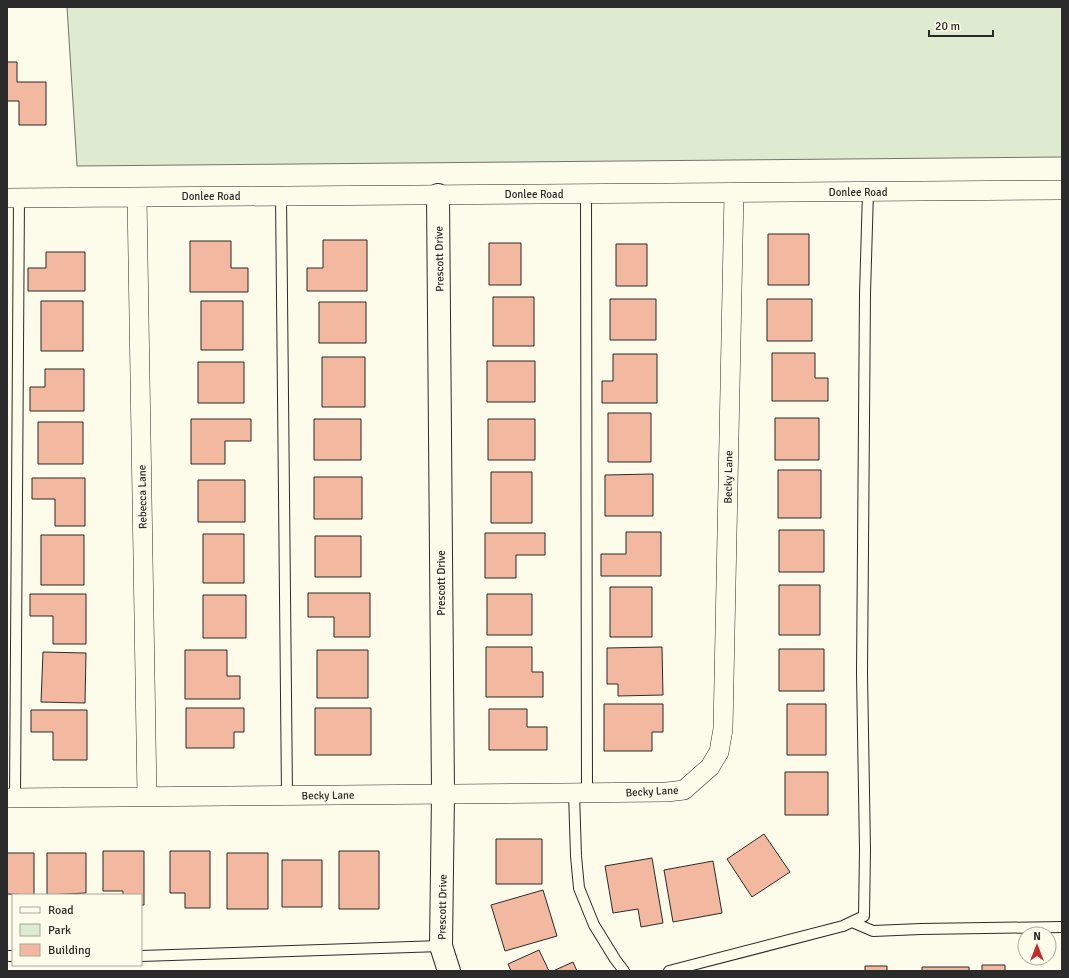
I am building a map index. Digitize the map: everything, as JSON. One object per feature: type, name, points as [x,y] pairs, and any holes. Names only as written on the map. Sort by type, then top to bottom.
[{"type":"street","name":"Donlee Road","points":[[13,198],[1062,190]]},
{"type":"street","name":"Becky Lane","points":[[11,798],[667,792],[684,790],[710,767],[719,752],[723,729],[734,193]]},
{"type":"street","name":"Prescott Drive","points":[[438,195],[443,794],[441,946],[449,971]]},
{"type":"street","name":"Rebecca Lane","points":[[138,197],[147,796]]},
{"type":"lane","points":[[669,971],[843,926],[864,916],[865,865],[862,673],[865,294],[868,192]]},
{"type":"lane","points":[[586,194],[580,793],[576,856],[579,888],[594,925],[624,971]]},
{"type":"lane","points":[[281,196],[287,795]]},
{"type":"lane","points":[[11,798],[13,198]]},
{"type":"lane","points":[[852,922],[873,931],[1062,927]]},
{"type":"lane","points":[[142,956],[441,946]]},
{"type":"green space","points":[[67,7],[1062,7],[1062,157],[77,166]]},
{"type":"building","points":[[7,62],[17,62],[17,82],[46,82],[46,125],[19,125],[19,101],[7,101]]},
{"type":"building","points":[[768,234],[809,234],[809,285],[768,285]]},
{"type":"building","points":[[323,240],[367,240],[367,291],[307,291],[307,268],[323,268]]},
{"type":"building","points":[[190,241],[231,241],[231,268],[248,268],[248,292],[190,292]]},
{"type":"building","points":[[489,243],[521,243],[521,285],[489,285]]},
{"type":"building","points":[[616,244],[647,244],[647,286],[616,286]]},
{"type":"building","points":[[46,252],[85,252],[85,291],[28,291],[28,268],[46,268]]},
{"type":"building","points":[[493,297],[534,297],[534,346],[493,346]]},
{"type":"building","points":[[610,299],[656,299],[656,340],[610,340]]},
{"type":"building","points":[[767,299],[812,299],[812,341],[767,341]]},
{"type":"building","points":[[41,301],[83,301],[83,351],[41,351]]},
{"type":"building","points":[[201,301],[243,301],[243,350],[201,350]]},
{"type":"building","points":[[319,302],[366,302],[366,343],[319,343]]},
{"type":"building","points":[[772,353],[815,353],[815,378],[828,378],[828,401],[772,401]]},
{"type":"building","points":[[613,354],[657,354],[657,403],[602,403],[602,381],[613,381]]},
{"type":"building","points":[[322,357],[365,357],[365,407],[322,407]]},
{"type":"building","points":[[487,361],[535,361],[535,402],[487,402]]},
{"type":"building","points":[[198,362],[244,362],[244,403],[198,403]]},
{"type":"building","points":[[45,369],[84,369],[84,411],[30,411],[30,387],[45,387]]},
{"type":"building","points":[[608,413],[651,413],[651,462],[608,462]]},
{"type":"building","points":[[775,418],[819,418],[819,460],[775,460]]},
{"type":"building","points":[[191,419],[251,419],[251,441],[225,441],[225,464],[191,464]]},
{"type":"building","points":[[314,419],[361,419],[361,460],[314,460]]},
{"type":"building","points":[[488,419],[535,419],[535,460],[488,460]]},
{"type":"building","points":[[38,422],[83,422],[83,464],[38,464]]},
{"type":"building","points":[[778,470],[821,470],[821,518],[778,518]]},
{"type":"building","points":[[491,472],[532,472],[532,523],[491,523]]},
{"type":"building","points":[[653,474],[653,516],[605,516],[605,475]]},
{"type":"building","points":[[314,477],[362,477],[362,519],[314,519]]},
{"type":"building","points":[[32,478],[85,478],[85,526],[55,526],[55,499],[32,499]]},
{"type":"building","points":[[198,480],[245,480],[245,522],[198,522]]},
{"type":"building","points":[[779,530],[824,530],[824,572],[779,572]]},
{"type":"building","points":[[626,532],[661,532],[661,576],[601,576],[601,554],[626,554]]},
{"type":"building","points":[[485,533],[545,533],[545,555],[516,555],[516,578],[485,578]]},
{"type":"building","points":[[203,534],[244,534],[244,583],[203,583]]},
{"type":"building","points":[[41,535],[84,535],[84,585],[41,585]]},
{"type":"building","points":[[315,536],[361,536],[361,577],[315,577]]},
{"type":"building","points":[[779,585],[820,585],[820,635],[779,635]]},
{"type":"building","points":[[610,587],[652,587],[652,637],[610,637]]},
{"type":"building","points":[[308,593],[370,593],[370,637],[334,637],[334,617],[308,617]]},
{"type":"building","points":[[30,594],[86,594],[86,644],[53,644],[53,616],[30,616]]},
{"type":"building","points":[[487,594],[532,594],[532,635],[487,635]]},
{"type":"building","points":[[203,595],[246,595],[246,638],[203,638]]},
{"type":"building","points":[[486,647],[532,647],[532,672],[543,672],[543,697],[486,697]]},
{"type":"building","points":[[662,647],[663,695],[618,696],[618,684],[607,684],[607,648]]},
{"type":"building","points":[[779,649],[824,649],[824,691],[779,691]]},
{"type":"building","points":[[185,650],[227,650],[227,676],[240,676],[240,699],[185,699]]},
{"type":"building","points":[[317,650],[368,650],[368,698],[317,698]]},
{"type":"building","points":[[43,652],[86,653],[85,703],[41,702]]},
{"type":"building","points":[[604,704],[663,704],[663,732],[652,732],[652,751],[604,751]]},
{"type":"building","points":[[787,704],[826,704],[826,755],[787,755]]},
{"type":"building","points":[[186,708],[244,708],[244,732],[234,732],[234,748],[186,748]]},
{"type":"building","points":[[315,708],[371,708],[371,755],[315,755]]},
{"type":"building","points":[[489,709],[527,709],[527,727],[547,727],[547,750],[489,750]]},
{"type":"building","points":[[31,710],[87,710],[87,760],[53,760],[53,732],[31,732]]},
{"type":"building","points":[[785,772],[828,772],[828,815],[785,815]]},
{"type":"building","points":[[764,834],[790,872],[752,897],[727,859]]},
{"type":"building","points":[[496,839],[542,839],[542,884],[496,884]]},
{"type":"building","points":[[103,851],[144,851],[144,905],[142,905],[142,894],[123,894],[123,891],[103,891]]},
{"type":"building","points":[[170,851],[210,851],[210,908],[185,908],[185,893],[170,893]]},
{"type":"building","points":[[339,851],[379,851],[379,909],[339,909]]},
{"type":"building","points":[[7,853],[34,853],[34,894],[7,894]]},
{"type":"building","points":[[47,853],[86,853],[86,893],[47,894]]},
{"type":"building","points":[[227,853],[268,853],[268,909],[227,909]]},
{"type":"building","points":[[652,858],[663,923],[641,927],[638,909],[613,913],[605,866]]},
{"type":"building","points":[[282,860],[322,860],[322,907],[282,907]]},
{"type":"building","points":[[713,861],[722,913],[673,922],[664,870]]},
{"type":"building","points":[[543,890],[557,936],[505,951],[491,905]]},
{"type":"building","points":[[539,950],[549,971],[511,971],[508,964]]},
{"type":"building","points":[[573,962],[577,971],[553,971]]},
{"type":"building","points":[[982,965],[1005,965],[1005,971],[982,971]]},
{"type":"building","points":[[865,966],[887,966],[887,971],[865,971]]},
{"type":"building","points":[[922,967],[969,967],[969,971],[922,971]]}]
